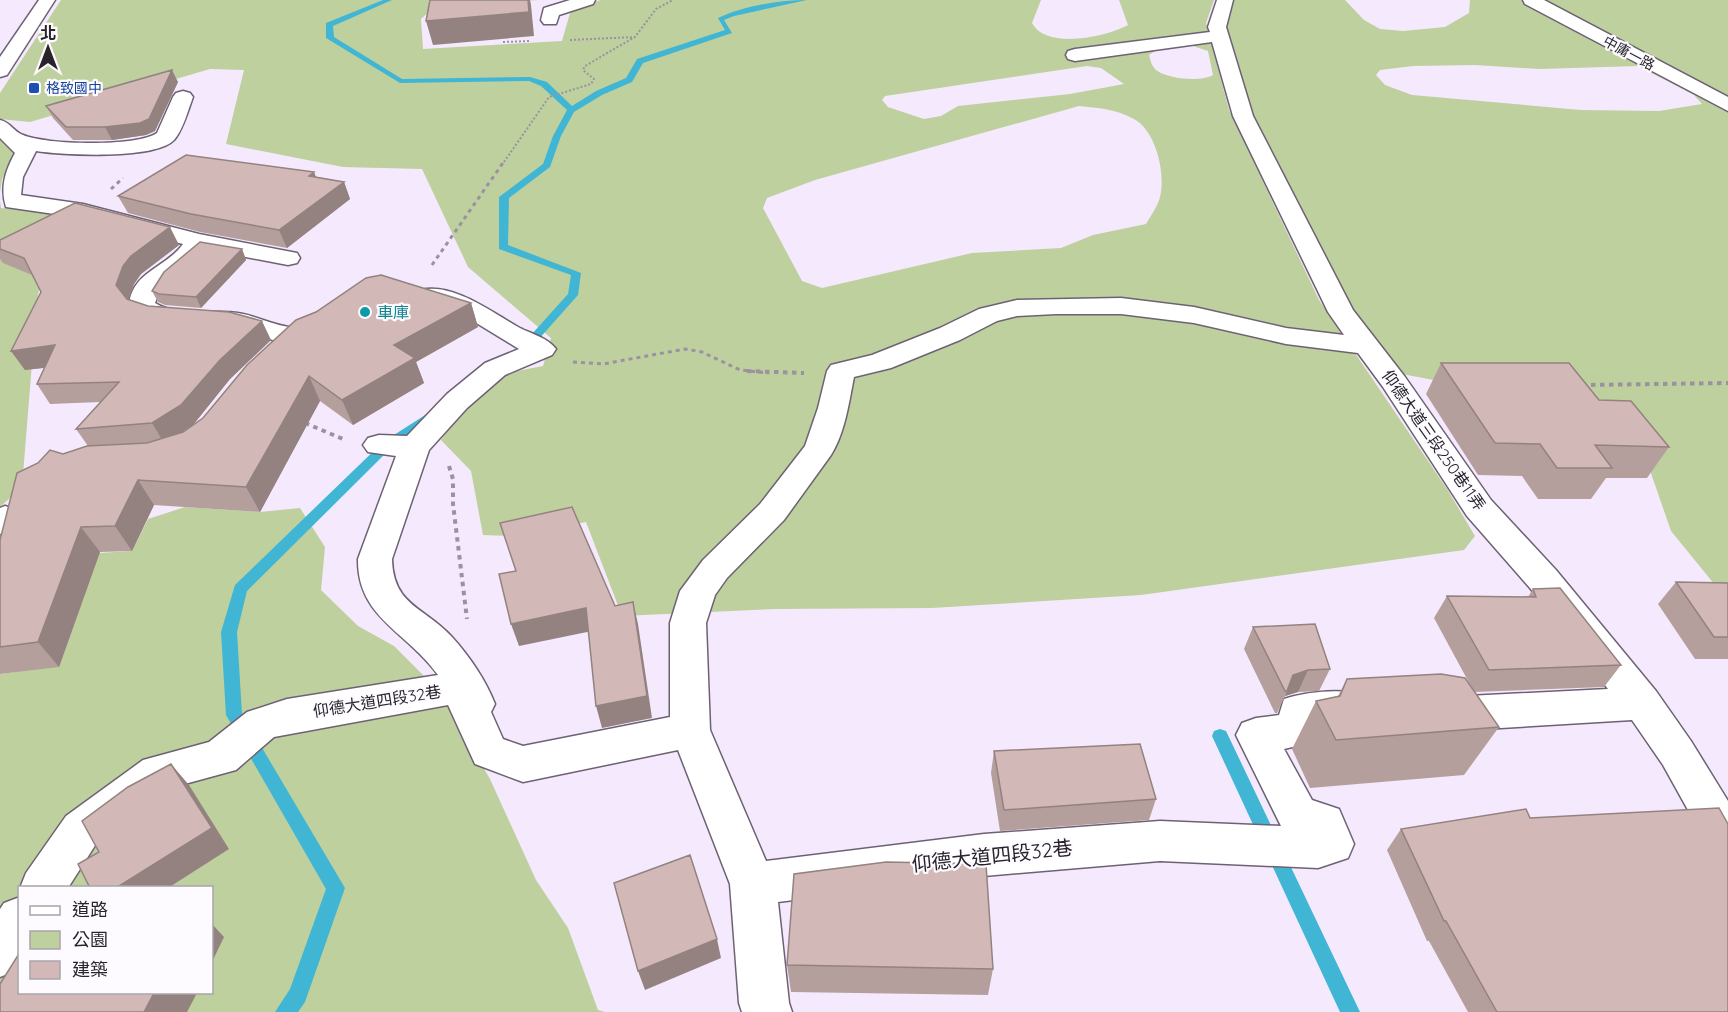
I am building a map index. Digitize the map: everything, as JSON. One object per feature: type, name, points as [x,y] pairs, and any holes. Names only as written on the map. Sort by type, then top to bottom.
[{"type":"street","points":[[0,71],[47,0]]},
{"type":"street","points":[[550,20],[550,12],[587,0]]},
{"type":"street","name":"仰德大道三段250巷11弄","points":[[1225,0],[1217,27],[1243,116],[1341,312],[1395,383],[1479,508],[1543,579],[1677,753],[1728,841]]},
{"type":"street","name":"中庸一路","points":[[1530,0],[1728,105]]},
{"type":"street","points":[[1075,55],[1220,36]]},
{"type":"street","points":[[8,133],[65,149],[106,150],[159,141],[166,136],[183,97]]},
{"type":"street","points":[[8,133],[26,152],[12,177],[9,195],[14,202],[83,211],[198,241],[288,258]]},
{"type":"street","points":[[198,241],[188,256],[151,281],[143,296],[142,304],[147,310],[159,315],[182,318],[240,321],[294,336]]},
{"type":"street","points":[[399,446],[457,402],[525,340],[469,307],[401,288]]},
{"type":"street","points":[[767,1012],[764,1003],[753,884],[690,730],[688,623],[699,591],[715,569],[772,512],[820,448],[833,408],[841,371],[881,362],[950,334],[988,315],[1017,308],[1056,306],[1121,306],[1194,315],[1286,336],[1367,346]]},
{"type":"street","points":[[272,358],[294,336],[315,328],[344,309]]},
{"type":"street","name":"仰德大道四段32巷","points":[[399,446],[375,559],[375,577],[387,603],[438,646],[464,680],[470,690],[489,752]]},
{"type":"street","name":"仰德大道四段32巷","points":[[43,886],[81,830],[158,773],[221,757],[261,724],[287,716],[459,687],[489,752]]},
{"type":"street","name":"仰德大道四段32巷","points":[[753,884],[984,855],[1160,841],[1318,848],[1332,844],[1324,823],[1298,816],[1256,735],[1300,730],[1298,711],[1400,706],[1467,713],[1641,704]]},
{"type":"street","points":[[489,752],[523,764],[690,730]]},
{"type":"street","points":[[0,953],[18,922]]},
{"type":"path","points":[[401,288],[434,264],[549,97],[591,84],[594,79],[583,70],[585,66],[635,37],[656,9],[673,0]]},
{"type":"path","points":[[525,340],[575,363],[600,366],[628,362],[668,350],[686,349],[705,351],[738,370],[809,373],[841,371]]},
{"type":"path","points":[[1581,385],[1728,383]]},
{"type":"path","points":[[301,421],[332,436],[399,446]]},
{"type":"path","points":[[453,504],[468,613],[464,680]]},
{"type":"green space","points":[[61,0],[539,0],[435,6],[421,19],[423,49],[562,41],[570,13],[601,0],[1041,0],[1032,23],[1039,31],[1063,39],[1077,39],[1106,34],[1128,25],[1119,0],[1214,0],[1206,23],[1229,110],[1319,300],[1447,489],[1475,536],[1464,550],[1141,595],[932,608],[775,609],[622,616],[586,522],[510,536],[483,535],[471,471],[441,440],[486,377],[543,366],[551,338],[468,267],[422,169],[343,167],[226,144],[244,70],[210,69],[30,122],[0,119],[0,93]],"holes":[[[1174,45],[1190,45],[1208,51],[1213,75],[1186,79],[1157,70],[1152,65],[1149,55],[1158,49]],[[1087,66],[1101,68],[1124,84],[1070,94],[958,106],[941,116],[924,119],[888,107],[882,100],[885,96]],[[1079,106],[1120,113],[1142,125],[1154,145],[1162,182],[1158,203],[1146,224],[1093,235],[1061,248],[972,253],[822,288],[802,281],[763,208],[767,198],[815,180]]]},
{"type":"green space","points":[[1229,0],[1345,0],[1364,20],[1380,29],[1403,31],[1445,27],[1469,13],[1470,0],[1728,0],[1728,601],[1671,531],[1636,430],[1571,406],[1402,374],[1353,313],[1252,117],[1224,28]],"holes":[[[1475,65],[1540,69],[1638,66],[1694,95],[1702,104],[1659,111],[1581,110],[1412,95],[1385,85],[1376,75],[1380,70],[1413,66]]]},
{"type":"green space","points":[[0,136],[15,156],[2,179],[0,192]]},
{"type":"green space","points":[[0,201],[1,208],[53,213],[37,301],[22,487],[0,507]]},
{"type":"green space","points":[[185,507],[260,512],[300,508],[325,547],[321,590],[358,626],[394,646],[438,690],[490,779],[536,880],[568,928],[598,1010],[605,1012],[0,1012],[0,674],[59,666],[99,553],[132,551],[148,519]]},
{"type":"building","points":[[430,0],[528,0],[529,12],[426,21]]},
{"type":"building","points":[[172,70],[149,119],[140,123],[105,127],[66,127],[46,106]]},
{"type":"building","points":[[186,155],[314,172],[309,176],[344,182],[279,230],[191,214],[118,196]]},
{"type":"building","points":[[75,203],[170,227],[131,256],[123,266],[116,285],[127,299],[148,306],[229,312],[262,321],[220,360],[181,405],[152,423],[76,429],[119,382],[37,384],[55,345],[11,351],[41,292],[24,258],[0,249],[0,240]]},
{"type":"building","points":[[200,242],[242,249],[196,297],[159,294],[152,291],[164,272]]},
{"type":"building","points":[[381,275],[471,303],[394,345],[415,358],[342,400],[309,376],[246,487],[138,480],[115,526],[81,527],[38,642],[0,647],[0,540],[17,473],[38,463],[50,450],[63,454],[87,446],[147,443],[183,432],[203,418],[247,365],[296,320],[316,312],[366,278]]},
{"type":"building","points":[[1441,363],[1569,363],[1599,400],[1631,401],[1669,447],[1595,445],[1612,468],[1557,468],[1540,444],[1495,443]]},
{"type":"building","points":[[572,507],[615,606],[633,602],[647,696],[596,706],[586,608],[511,624],[499,574],[516,571],[500,523]]},
{"type":"building","points":[[1676,582],[1728,583],[1728,637],[1714,637]]},
{"type":"building","points":[[1560,588],[1621,665],[1489,670],[1447,596],[1536,597],[1533,589]]},
{"type":"building","points":[[1315,624],[1330,669],[1308,670],[1293,675],[1285,691],[1253,627]]},
{"type":"building","points":[[1441,674],[1465,678],[1499,727],[1336,740],[1316,701],[1340,696],[1347,679]]},
{"type":"building","points":[[1140,744],[1156,799],[1004,810],[994,751]]},
{"type":"building","points":[[171,764],[212,828],[119,886],[89,886],[78,864],[99,852],[82,821],[128,787]]},
{"type":"building","points":[[1719,808],[1728,824],[1728,1012],[1497,1012],[1444,921],[1401,829],[1526,809],[1530,818]]},
{"type":"building","points":[[690,855],[717,939],[638,971],[614,883]]},
{"type":"building","points":[[886,862],[986,864],[993,969],[787,965],[794,874]]},
{"type":"building","points":[[18,955],[18,994],[153,994],[144,1012],[0,1012],[0,984]]},
{"type":"waterway","points":[[389,0],[329,25],[330,38],[400,81],[530,79],[544,84],[571,110]]},
{"type":"waterway","points":[[571,110],[599,93],[629,80],[640,61],[729,31],[720,19],[732,14],[804,0]]},
{"type":"waterway","points":[[526,347],[573,295],[576,273],[503,247],[504,197],[547,165],[557,136],[571,110]]},
{"type":"waterway","points":[[285,1012],[298,995],[336,888],[234,715],[229,632],[240,589],[387,445],[433,414]]},
{"type":"waterway","points":[[1220,736],[1350,1012]]},
{"type":"place","name":"格致國中","points":[[34,88]]},
{"type":"place","name":"車庫","points":[[365,312]]}]
